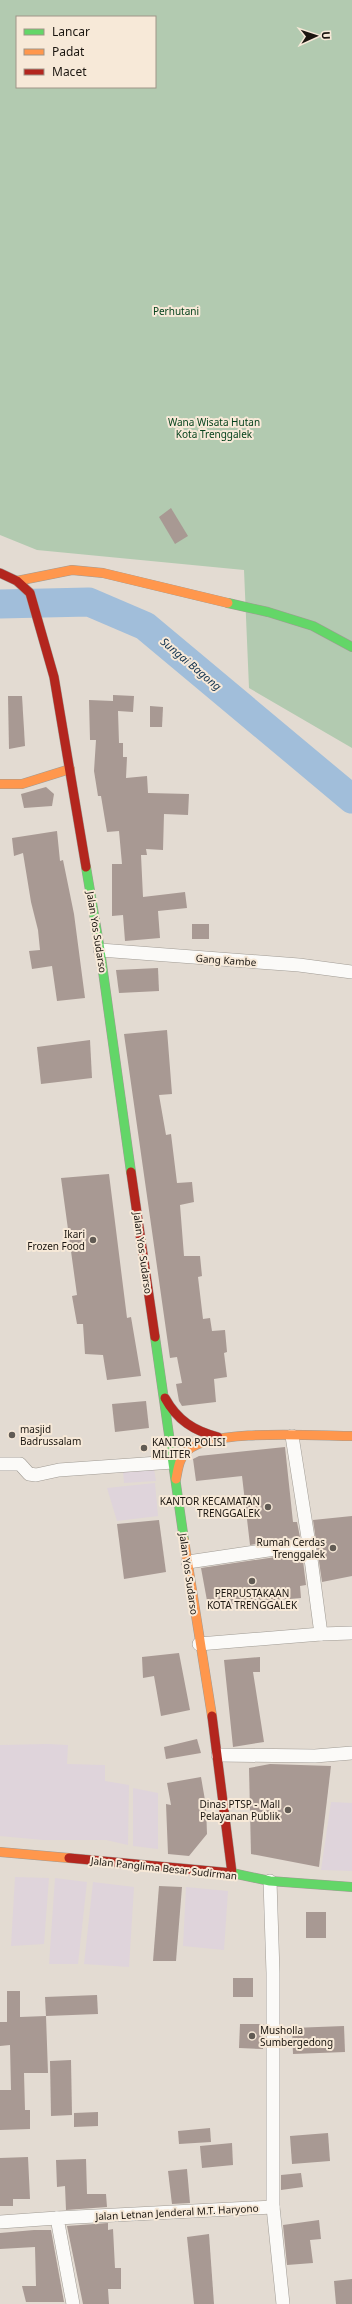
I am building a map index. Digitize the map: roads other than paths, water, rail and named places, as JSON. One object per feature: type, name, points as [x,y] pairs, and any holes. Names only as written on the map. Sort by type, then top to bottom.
[{"type":"main road","points":[[0,573],[17,581],[72,570],[103,573],[268,612],[313,626],[352,647]]},
{"type":"main road","name":"Jalan Yos Sudarso","points":[[17,581],[30,593],[54,677],[100,950],[175,1481],[199,1644],[218,1755],[227,1845],[232,1873]]},
{"type":"main road","points":[[0,784],[22,784],[70,770]]},
{"type":"main road","points":[[163,1394],[170,1410],[184,1424],[202,1434],[219,1438]]},
{"type":"main road","points":[[175,1481],[180,1461],[187,1450],[198,1443],[219,1438],[352,1436]]},
{"type":"main road","points":[[201,1871],[212,1865],[217,1858],[226,1830]]},
{"type":"main road","name":"Jalan Panglima Besar Sudirman","points":[[0,1852],[232,1873],[270,1881],[352,1887]]},
{"type":"street","name":"Gang Kambe","points":[[100,950],[299,965],[352,972]]},
{"type":"street","points":[[292,1436],[310,1544],[321,1634]]},
{"type":"street","points":[[0,1464],[20,1464],[29,1474],[36,1475],[59,1470],[173,1462]]},
{"type":"street","points":[[188,1562],[310,1544]]},
{"type":"street","points":[[199,1644],[321,1634],[352,1633]]},
{"type":"street","points":[[218,1755],[315,1756],[352,1753]]},
{"type":"street","name":"Jalan Letnan Jenderal M.T. Haryono","points":[[0,2222],[273,2207],[274,1973],[270,1881]]},
{"type":"street","points":[[273,2207],[282,2304]]},
{"type":"street","points":[[57,2218],[73,2304]]},
{"type":"waterway","name":"Sungai Bagong","points":[[0,604],[89,602],[145,626],[352,799]]},
{"type":"place","name":"Ikari Frozen Food","points":[[93,1240]]},
{"type":"place","name":"masjid Badrussalam","points":[[12,1435]]},
{"type":"place","name":"KANTOR POLISI MILITER","points":[[144,1448]]},
{"type":"place","name":"KANTOR KECAMATAN TRENGGALEK","points":[[268,1507]]},
{"type":"place","name":"Rumah Cerdas Trenggalek","points":[[333,1548]]},
{"type":"place","name":"PERPUSTAKAAN KOTA TRENGGALEK","points":[[252,1581]]},
{"type":"place","name":"Dinas PTSP - Mall Pelayanan Publik","points":[[288,1810]]},
{"type":"place","name":"Musholla Sumbergedong","points":[[252,2036]]},
{"type":"park label","name":"Perhutani","points":[[176,311]]},
{"type":"park label","name":"Wana Wisata Hutan Kota Trenggalek","points":[[214,428]]}]
